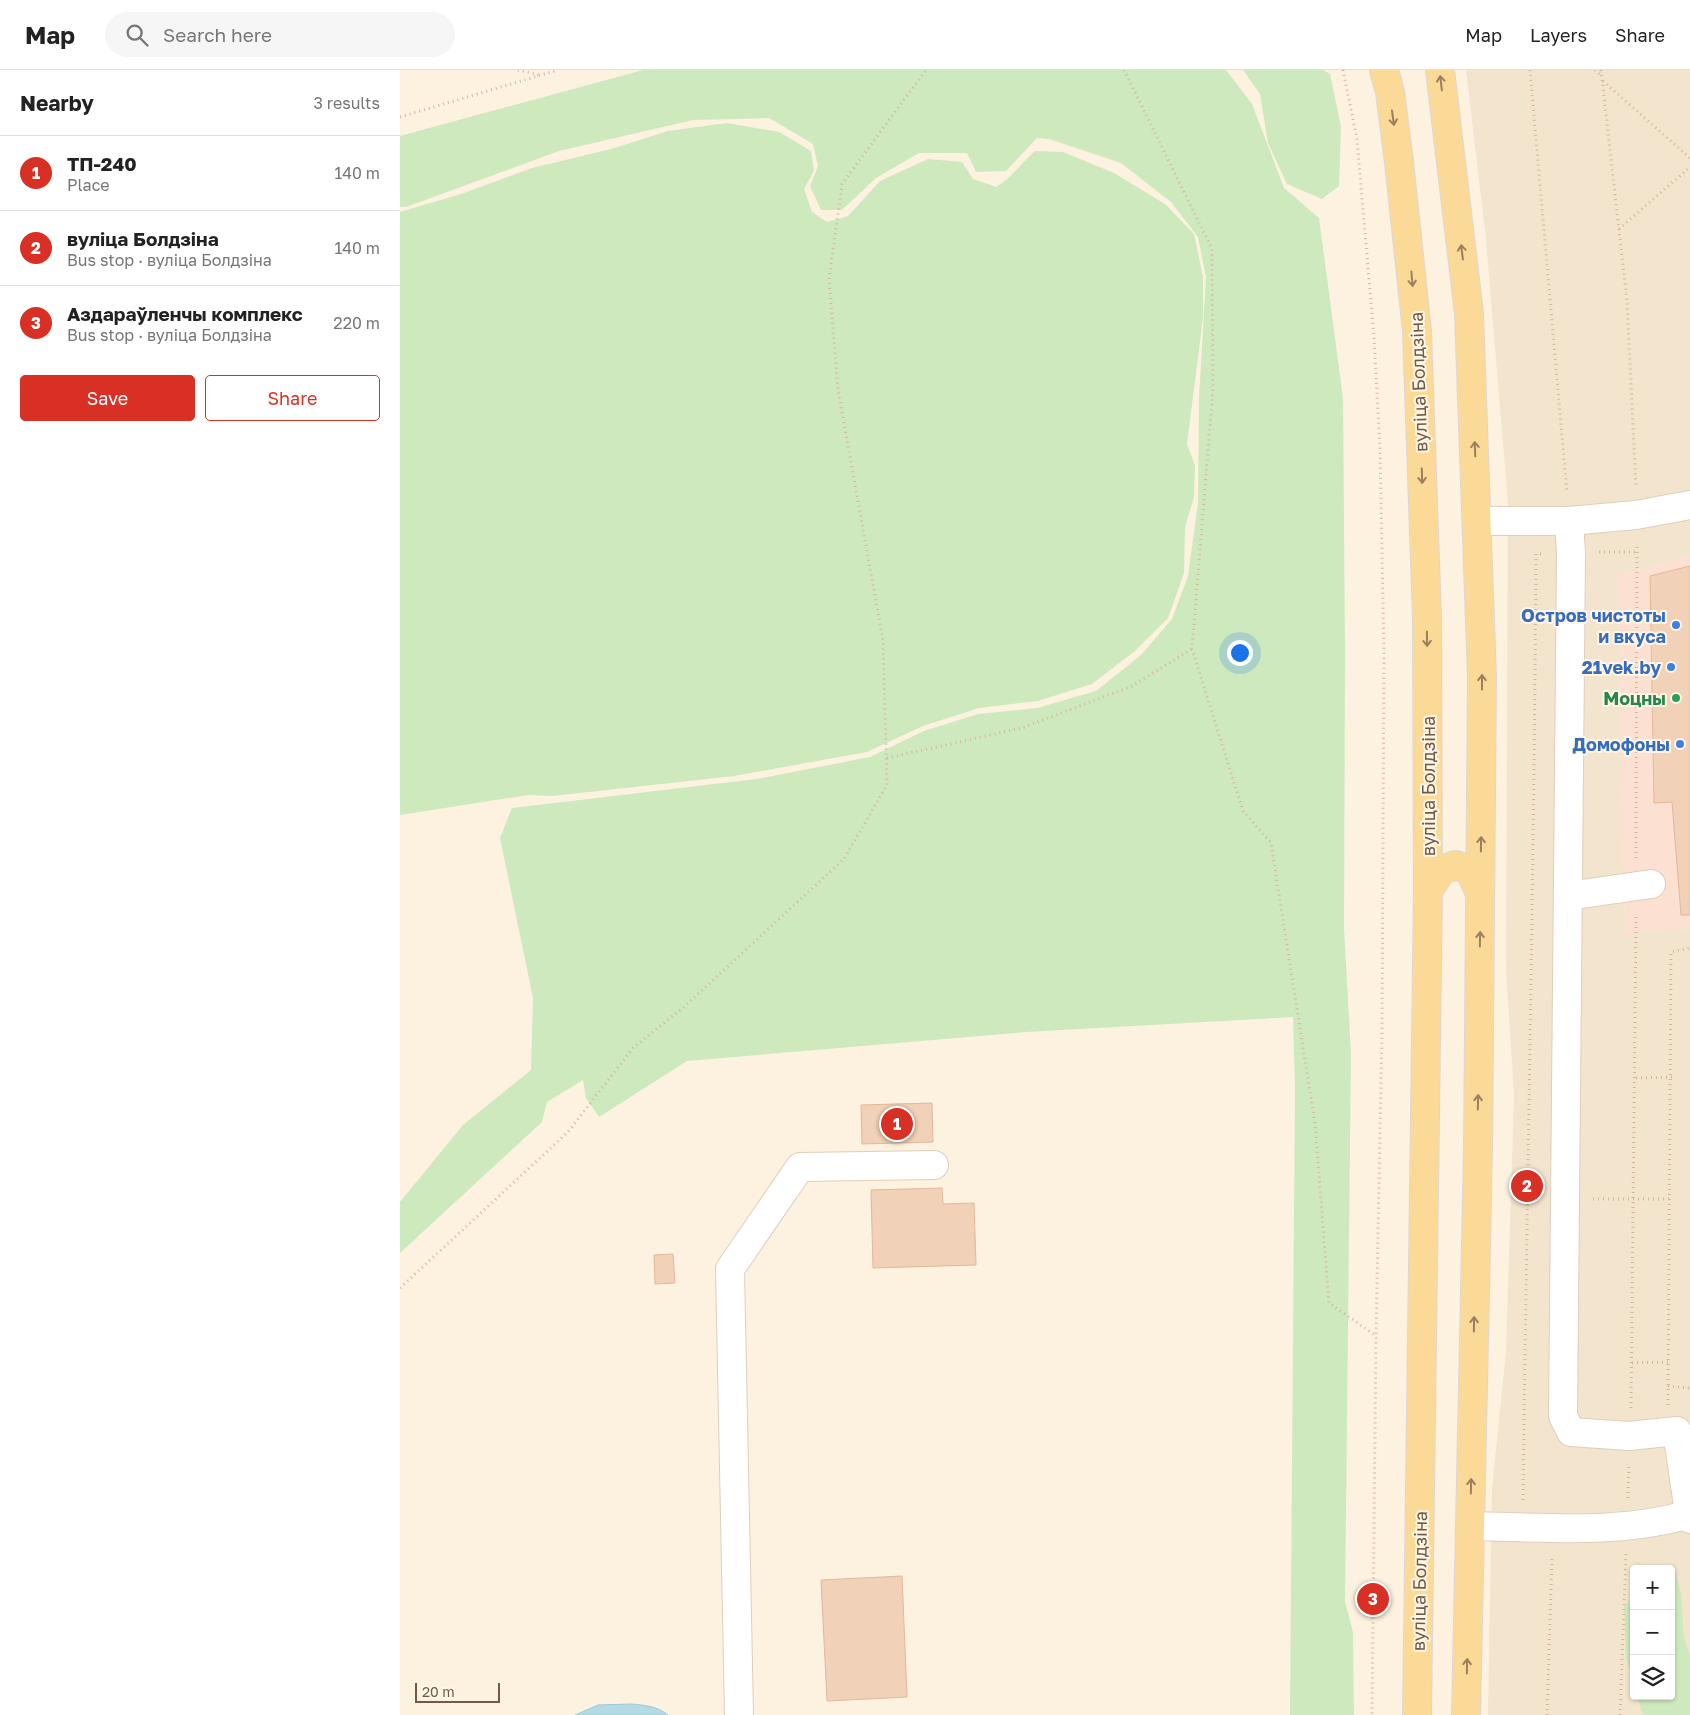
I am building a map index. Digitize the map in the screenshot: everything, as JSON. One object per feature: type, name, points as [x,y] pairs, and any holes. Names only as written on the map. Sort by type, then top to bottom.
[{"type":"main road","name":"вуліца Болдзіна","points":[[1384,70],[1390,92],[1398,153],[1417,331],[1427,618],[1428,891],[1417,1715]]},
{"type":"main road","points":[[1440,70],[1469,313],[1478,520],[1482,678],[1478,1150],[1466,1715]]},
{"type":"main road","points":[[1428,891],[1442,870],[1456,865],[1470,871],[1480,893]]},
{"type":"lane","points":[[1478,520],[1569,521],[1636,515],[1690,505]]},
{"type":"lane","points":[[1470,1526],[1553,1528],[1627,1526],[1690,1516],[1677,1431],[1629,1436],[1571,1432],[1563,1416],[1571,553],[1569,521]]},
{"type":"lane","points":[[1568,896],[1644,885]]},
{"type":"lane","points":[[739,1715],[730,1269],[800,1167],[934,1164]]},
{"type":"path","points":[[518,70],[540,75]]},
{"type":"path","points":[[400,117],[558,70]]},
{"type":"path","points":[[400,1288],[568,1132],[633,1048],[685,1006],[844,859],[887,785],[883,640],[838,390],[829,279],[842,184],[926,70]]},
{"type":"path","points":[[1124,70],[1212,249],[1213,389],[1192,649],[1243,810],[1271,843],[1315,1124],[1329,1303],[1376,1336]]},
{"type":"path","points":[[1343,70],[1357,139],[1374,337],[1380,449],[1384,656],[1384,819],[1372,1715]]},
{"type":"path","points":[[1595,70],[1602,76]]},
{"type":"path","points":[[1601,70],[1627,301],[1638,552],[1644,885],[1636,1078],[1632,1363],[1620,1715]]},
{"type":"path","points":[[1532,71],[1569,521]]},
{"type":"path","points":[[1602,82],[1690,158]]},
{"type":"path","points":[[1620,229],[1690,167]]},
{"type":"path","points":[[1523,1507],[1533,932],[1536,554],[1638,552]]},
{"type":"path","points":[[887,758],[1022,728],[1132,686],[1192,649]]},
{"type":"path","points":[[1667,1432],[1672,1077],[1671,952],[1690,948]]},
{"type":"path","points":[[1636,1078],[1672,1077]]},
{"type":"path","points":[[1634,1199],[1670,1199]]},
{"type":"path","points":[[1632,1363],[1668,1362]]},
{"type":"path","points":[[1668,1386],[1690,1388]]},
{"type":"path","points":[[1547,1715],[1553,1528]]},
{"type":"shaded area","points":[[1466,70],[1690,70],[1690,556],[1619,575],[1625,931],[1690,928],[1690,1715],[1488,1715],[1492,1489],[1506,1352],[1514,1095],[1506,969],[1508,502],[1486,239]]},
{"type":"shaded area","points":[[1690,556],[1690,928],[1625,932],[1618,575]]},
{"type":"green space","points":[[643,70],[1226,70],[1252,104],[1284,188],[1319,218],[1343,398],[1345,653],[1344,929],[1351,1053],[1345,1602],[1353,1632],[1354,1715],[1290,1715],[1295,1088],[1293,1017],[1026,1032],[687,1061],[599,1117],[586,1098],[583,1080],[547,1102],[542,1122],[400,1253],[400,1202],[463,1125],[531,1070],[533,998],[500,838],[512,808],[757,779],[870,757],[924,731],[978,714],[1037,708],[1096,691],[1141,655],[1172,619],[1188,576],[1198,503],[1199,398],[1206,277],[1198,237],[1171,202],[1121,163],[1049,139],[1037,138],[1006,171],[976,172],[967,153],[919,153],[876,178],[842,210],[821,210],[810,186],[818,166],[813,144],[769,118],[693,120],[559,151],[406,207],[400,207],[400,136]]},
{"type":"green space","points":[[1243,70],[1323,70],[1330,74],[1341,127],[1339,186],[1322,199],[1287,184],[1268,143],[1260,94]]},
{"type":"green space","points":[[727,123],[779,132],[811,151],[814,171],[804,189],[812,212],[827,222],[848,216],[880,181],[928,159],[962,162],[973,179],[996,187],[1007,179],[1035,151],[1063,152],[1114,173],[1165,204],[1194,234],[1203,277],[1203,318],[1187,444],[1195,466],[1194,497],[1185,527],[1184,573],[1168,618],[1135,651],[1092,684],[1038,701],[979,708],[923,726],[867,752],[734,776],[552,796],[528,795],[400,815],[400,212],[461,194],[532,168],[611,149],[668,131]]},
{"type":"green space","points":[[1675,1568],[1681,1594],[1684,1638],[1690,1655],[1690,1715],[1643,1715],[1638,1700],[1675,1700]]},
{"type":"green space","points":[[1630,1600],[1630,1670],[1626,1656],[1624,1606]]},
{"type":"water","points":[[631,1704],[655,1708],[668,1715],[575,1715],[598,1705]]},
{"type":"building","points":[[1690,566],[1690,915],[1681,915],[1672,802],[1654,803],[1650,576]]},
{"type":"building","points":[[932,1103],[933,1142],[862,1144],[861,1105]]},
{"type":"building","points":[[942,1188],[943,1204],[974,1203],[976,1265],[873,1268],[871,1190]]},
{"type":"building","points":[[673,1254],[675,1283],[655,1284],[654,1255]]},
{"type":"building","points":[[902,1576],[907,1697],[827,1701],[821,1580]]},
{"type":"place","name":"Остров чистоты и вкуса","points":[[1676,625]]},
{"type":"place","name":"21vek.by","points":[[1671,667]]},
{"type":"place","name":"Моцны","points":[[1676,698]]},
{"type":"place","name":"Домофоны","points":[[1680,744]]},
{"type":"place","name":"ТП-240","points":[[897,1124]]},
{"type":"place","name":"вуліца Болдзіна","points":[[1527,1186]]},
{"type":"place","name":"Аздараўленчы комплекс","points":[[1373,1599]]}]
